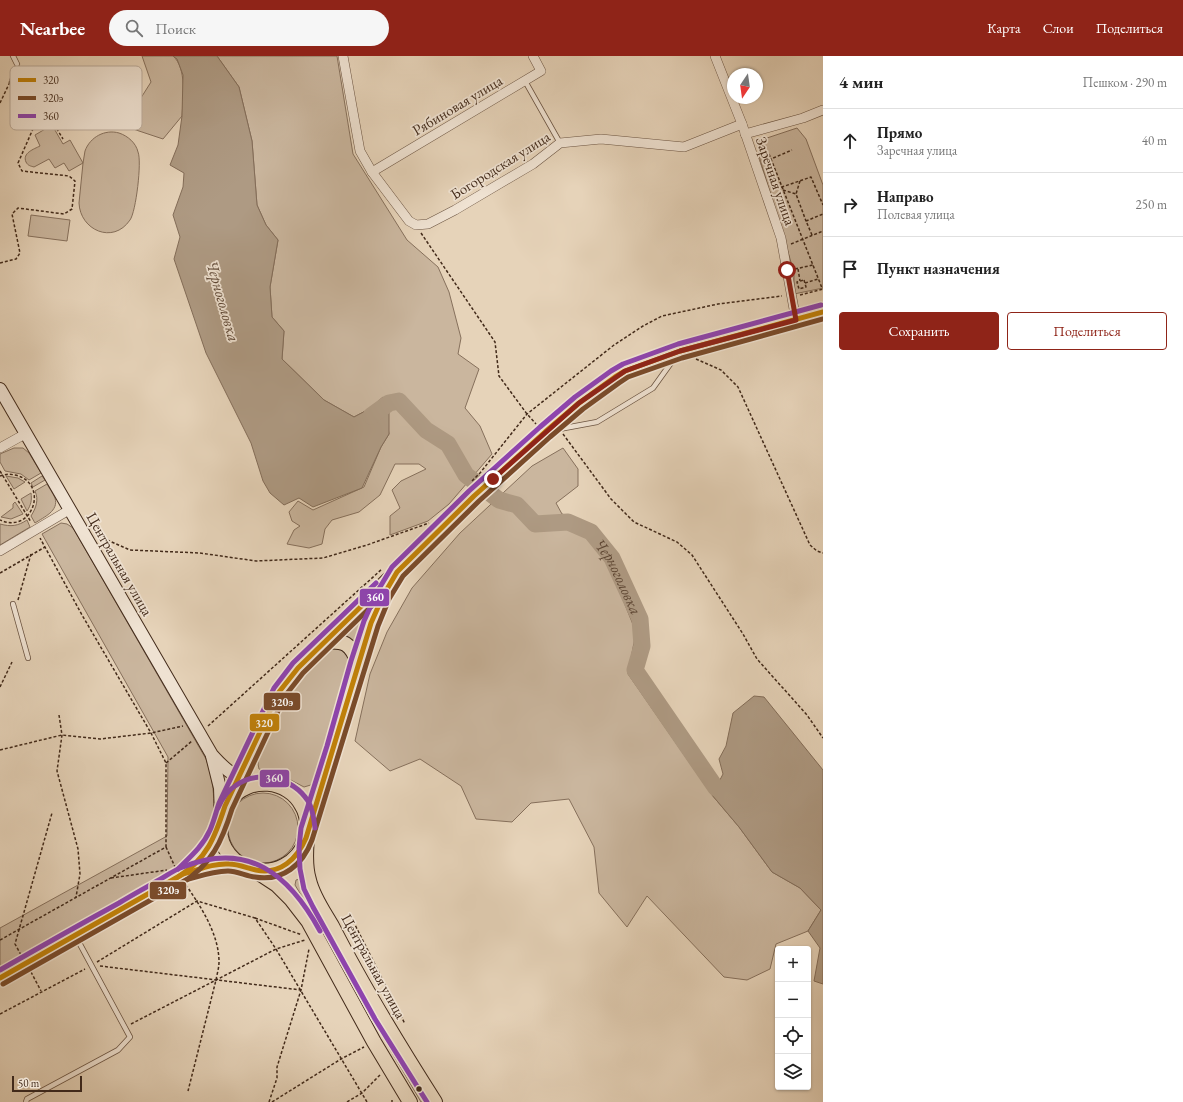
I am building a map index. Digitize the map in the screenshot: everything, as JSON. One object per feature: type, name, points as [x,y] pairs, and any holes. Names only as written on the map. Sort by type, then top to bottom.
[{"type":"main road","points":[[410,1102],[374,1042],[308,921],[277,885],[236,861],[229,853],[221,835],[222,816],[279,692],[298,668],[474,496],[544,432],[579,403],[622,373],[680,351],[823,312]]},
{"type":"main road","points":[[248,868],[262,871],[272,870],[285,865],[297,856],[303,848],[371,622],[383,596],[397,572]]},
{"type":"main road","points":[[324,642],[337,641],[346,644],[354,652],[358,663]]},
{"type":"main road","points":[[222,816],[232,798],[240,790],[261,783],[273,784],[285,788],[295,796],[302,805],[307,817],[307,834]]},
{"type":"main road","name":"Центральная улица","points":[[307,834],[306,868],[312,890],[339,942],[391,1032],[435,1102]]},
{"type":"street","points":[[343,56],[360,151],[372,172],[409,221],[416,225]]},
{"type":"street","name":"Рябиновая улица","points":[[372,172],[541,72],[533,56]]},
{"type":"street","name":"Заречная улица","points":[[715,56],[742,124],[781,238],[796,320]]},
{"type":"street","points":[[745,134],[803,118],[823,110]]},
{"type":"street","name":"Богородская улица","points":[[416,225],[428,224],[455,210],[533,164],[560,143],[601,139],[684,147],[742,124]]},
{"type":"street","name":"Центральная улица","points":[[0,389],[212,755]]},
{"type":"street","points":[[0,448],[25,434]]},
{"type":"street","points":[[0,551],[69,510]]},
{"type":"street","points":[[212,755],[224,768],[239,778],[261,783]]},
{"type":"street","points":[[182,876],[203,855],[222,816],[220,788],[212,755]]},
{"type":"street","points":[[0,978],[182,876],[212,866],[226,864],[248,868]]},
{"type":"lane","points":[[525,81],[560,143]]},
{"type":"lane","points":[[544,432],[597,422],[653,388],[680,351]]},
{"type":"lane","points":[[13,604],[28,658]]},
{"type":"lane","points":[[26,1102],[27,1099],[118,1050],[130,1037],[126,1027],[75,935]]},
{"type":"path","points":[[0,103],[10,81]]},
{"type":"path","points":[[0,262],[16,259],[20,253],[12,214],[18,208],[64,214],[72,209],[75,182],[68,176],[22,171],[18,163],[32,130]]},
{"type":"path","points":[[58,130],[63,139]]},
{"type":"path","points":[[756,165],[792,150]]},
{"type":"path","points":[[769,154],[822,289]]},
{"type":"path","points":[[783,188],[810,177],[823,205]]},
{"type":"path","points":[[761,179],[796,194]]},
{"type":"path","points":[[800,181],[796,194],[812,236]]},
{"type":"path","points":[[806,221],[823,214]]},
{"type":"path","points":[[416,225],[496,342],[499,376],[527,414],[544,432]]},
{"type":"path","points":[[782,247],[823,231]]},
{"type":"path","points":[[787,270],[813,265]]},
{"type":"path","points":[[798,268],[800,281],[797,282],[799,289],[802,288],[804,295]]},
{"type":"path","points":[[800,281],[804,280],[805,283],[818,279]]},
{"type":"path","points":[[802,288],[806,287],[805,283]]},
{"type":"path","points":[[680,351],[720,370],[738,387],[810,546],[817,552],[823,553]]},
{"type":"path","points":[[560,429],[611,499],[634,522],[678,542],[692,555],[743,634],[757,659],[807,715],[823,738]]},
{"type":"path","points":[[0,471],[1,475],[28,516],[82,615],[151,733],[166,763],[166,847],[215,936],[219,963],[188,1091]]},
{"type":"path","points":[[0,520],[11,523],[28,516],[33,506],[35,495],[29,482],[19,476],[11,474],[1,475]]},
{"type":"path","points":[[92,534],[130,550],[200,553],[256,561],[323,558],[431,523]]},
{"type":"path","points":[[0,572],[44,547]]},
{"type":"path","points":[[15,612],[31,554]]},
{"type":"path","points":[[0,687],[12,662]]},
{"type":"path","points":[[59,715],[62,735],[57,771],[78,849],[80,874],[76,898]]},
{"type":"path","points":[[0,750],[62,735],[100,739],[151,733],[193,723]]},
{"type":"path","points":[[42,992],[15,944],[52,813]]},
{"type":"path","points":[[0,940],[166,847]]},
{"type":"path","points":[[110,878],[169,870]]},
{"type":"path","points":[[0,1014],[91,965],[197,901],[255,918],[304,936]]},
{"type":"path","points":[[351,917],[405,1024]]},
{"type":"path","points":[[255,918],[301,990],[367,1102]]},
{"type":"path","points":[[126,1027],[276,949],[311,938]]},
{"type":"path","points":[[269,1102],[277,1078],[277,1067],[301,990],[310,946]]},
{"type":"path","points":[[91,965],[301,990]]},
{"type":"path","points":[[272,1102],[341,1059],[366,1046]]},
{"type":"path","points":[[347,1102],[362,1093],[383,1072]]},
{"type":"shaded area","points":[[142,56],[173,56],[177,61],[182,76],[182,116],[163,139],[136,130],[142,130],[142,96],[151,82]]},
{"type":"shaded area","points":[[217,56],[337,56],[353,154],[407,240],[438,267],[449,292],[461,338],[458,354],[479,369],[465,408],[480,426],[492,454],[449,504],[428,521],[390,535],[390,516],[400,508],[392,490],[401,481],[426,469],[419,464],[395,464],[380,495],[359,512],[332,520],[325,529],[322,544],[309,548],[287,544],[294,530],[300,526],[292,521],[289,512],[298,501],[313,510],[364,487],[381,447],[389,434],[383,397],[371,408],[354,417],[324,400],[282,359],[284,331],[272,317],[270,287],[278,240],[266,225],[257,205],[252,141],[239,87]]},
{"type":"shaded area","points":[[797,128],[806,139],[823,185],[823,288],[794,294],[794,272],[759,156],[758,141]]},
{"type":"shaded area","points":[[44,130],[55,130],[63,144],[70,140],[83,163],[69,171],[64,163],[55,168],[49,159],[34,167],[29,165],[25,159],[27,154],[40,146],[35,135]]},
{"type":"shaded area","points":[[103,133],[119,133],[128,138],[137,149],[139,157],[139,175],[136,197],[130,220],[123,228],[115,232],[107,233],[98,231],[85,221],[81,213],[79,203],[83,163],[87,146],[94,138]]},
{"type":"shaded area","points":[[31,215],[70,220],[67,241],[28,236]]},
{"type":"shaded area","points":[[14,448],[23,448],[29,453],[41,473],[29,480],[21,474],[5,471],[0,462],[0,454]]},
{"type":"shaded area","points":[[563,448],[578,469],[578,486],[556,503],[562,514],[575,518],[582,531],[606,561],[615,580],[636,632],[628,674],[712,795],[739,827],[772,872],[800,888],[821,910],[808,931],[776,944],[770,969],[747,980],[724,977],[647,896],[627,927],[599,893],[594,847],[569,799],[531,803],[512,822],[476,819],[461,786],[420,759],[390,771],[355,741],[370,674],[387,632],[412,588],[460,533],[532,466]]},
{"type":"shaded area","points":[[6,476],[18,478],[25,482],[14,489]]},
{"type":"shaded area","points":[[42,476],[45,480],[33,487],[31,483]]},
{"type":"shaded area","points":[[47,484],[55,498],[55,507],[50,513],[35,523],[31,516],[37,498],[35,491]]},
{"type":"shaded area","points":[[31,493],[31,502],[27,511],[21,499]]},
{"type":"shaded area","points":[[15,502],[23,514],[11,519],[1,517],[13,508],[13,504]]},
{"type":"shaded area","points":[[27,520],[30,527],[0,545],[0,524],[21,524]]},
{"type":"shaded area","points":[[61,523],[67,524],[73,528],[206,759],[214,798],[212,819],[203,847],[190,861],[0,969],[0,928],[167,836],[168,757],[42,534]]},
{"type":"shaded area","points":[[361,615],[365,616],[365,620],[357,647],[339,636]]},
{"type":"shaded area","points":[[329,646],[343,648],[352,661],[320,778],[314,784],[304,787],[285,777],[259,769],[258,757],[270,723],[286,693],[308,666]]},
{"type":"shaded area","points":[[256,793],[270,793],[283,799],[292,808],[296,814],[298,828],[296,842],[288,853],[277,861],[270,863],[256,863],[249,861],[238,853],[230,842],[228,835],[228,821],[230,814],[238,803],[249,795]]},
{"type":"shaded area","points":[[300,879],[328,927],[322,930],[295,885],[296,880]]},
{"type":"shaded area","points":[[330,935],[388,1032],[382,1035],[328,939],[328,936]]},
{"type":"shaded area","points":[[390,1036],[429,1102],[421,1102],[384,1039]]},
{"type":"water","points":[[173,56],[217,56],[239,87],[252,141],[257,205],[266,225],[278,240],[270,287],[272,317],[284,331],[282,359],[324,400],[354,417],[371,408],[383,397],[389,403],[389,434],[381,447],[362,488],[313,507],[299,498],[284,505],[270,493],[263,481],[251,443],[206,353],[174,259],[180,237],[173,215],[183,187],[184,173],[170,165],[178,145],[182,116],[183,75],[177,59]]},
{"type":"water","points":[[754,696],[764,697],[823,770],[823,984],[814,981],[820,948],[808,931],[821,910],[800,888],[772,872],[739,827],[712,795],[723,774],[719,759],[726,746],[733,713]]},
{"type":"waterway","name":"Черноголовка","points":[[371,416],[389,403],[399,401],[426,430],[448,444],[466,475],[499,500],[517,505],[535,524],[568,522],[591,532],[612,558],[640,619],[642,646],[635,670],[716,788],[737,794]]},
{"type":"transit line","name":"360","points":[[427,1102],[375,1019],[313,907],[304,889],[300,869],[299,848],[301,828],[327,746],[351,661],[364,621],[377,592],[392,567],[469,491],[575,397],[611,371],[623,364],[678,344],[821,305]]},
{"type":"transit line","name":"320","points":[[0,978],[183,874],[223,864],[232,864],[265,871],[280,868],[287,864],[298,853],[306,838],[371,623],[383,596],[397,572],[474,496],[545,432],[579,403],[615,377],[625,371],[680,351],[823,312]]},
{"type":"transit line","name":"320э","points":[[3,984],[186,880],[222,871],[265,878],[283,874],[291,869],[303,857],[312,840],[378,626],[389,599],[403,576],[479,501],[550,437],[583,409],[628,377],[682,358],[823,319]]},
{"type":"transit line","name":"360","points":[[178,869],[196,851],[207,836],[219,803],[274,688],[293,663],[376,583]]},
{"type":"transit line","name":"320","points":[[178,877],[196,863],[209,846],[218,828],[225,806],[279,692],[298,668],[380,588]]},
{"type":"transit line","name":"320э","points":[[182,883],[201,868],[220,841],[232,809],[285,696],[303,673],[385,593]]},
{"type":"transit line","name":"360","points":[[218,808],[223,798],[230,790],[244,781],[254,778],[274,778],[294,787],[302,793],[311,807],[315,828]]},
{"type":"transit line","name":"360","points":[[0,970],[173,871],[206,860],[227,858],[247,861],[264,868],[280,879],[295,893],[320,931]]},
{"type":"route","points":[[493,479],[544,432],[579,403],[625,371],[680,351],[796,320],[787,270]]}]
